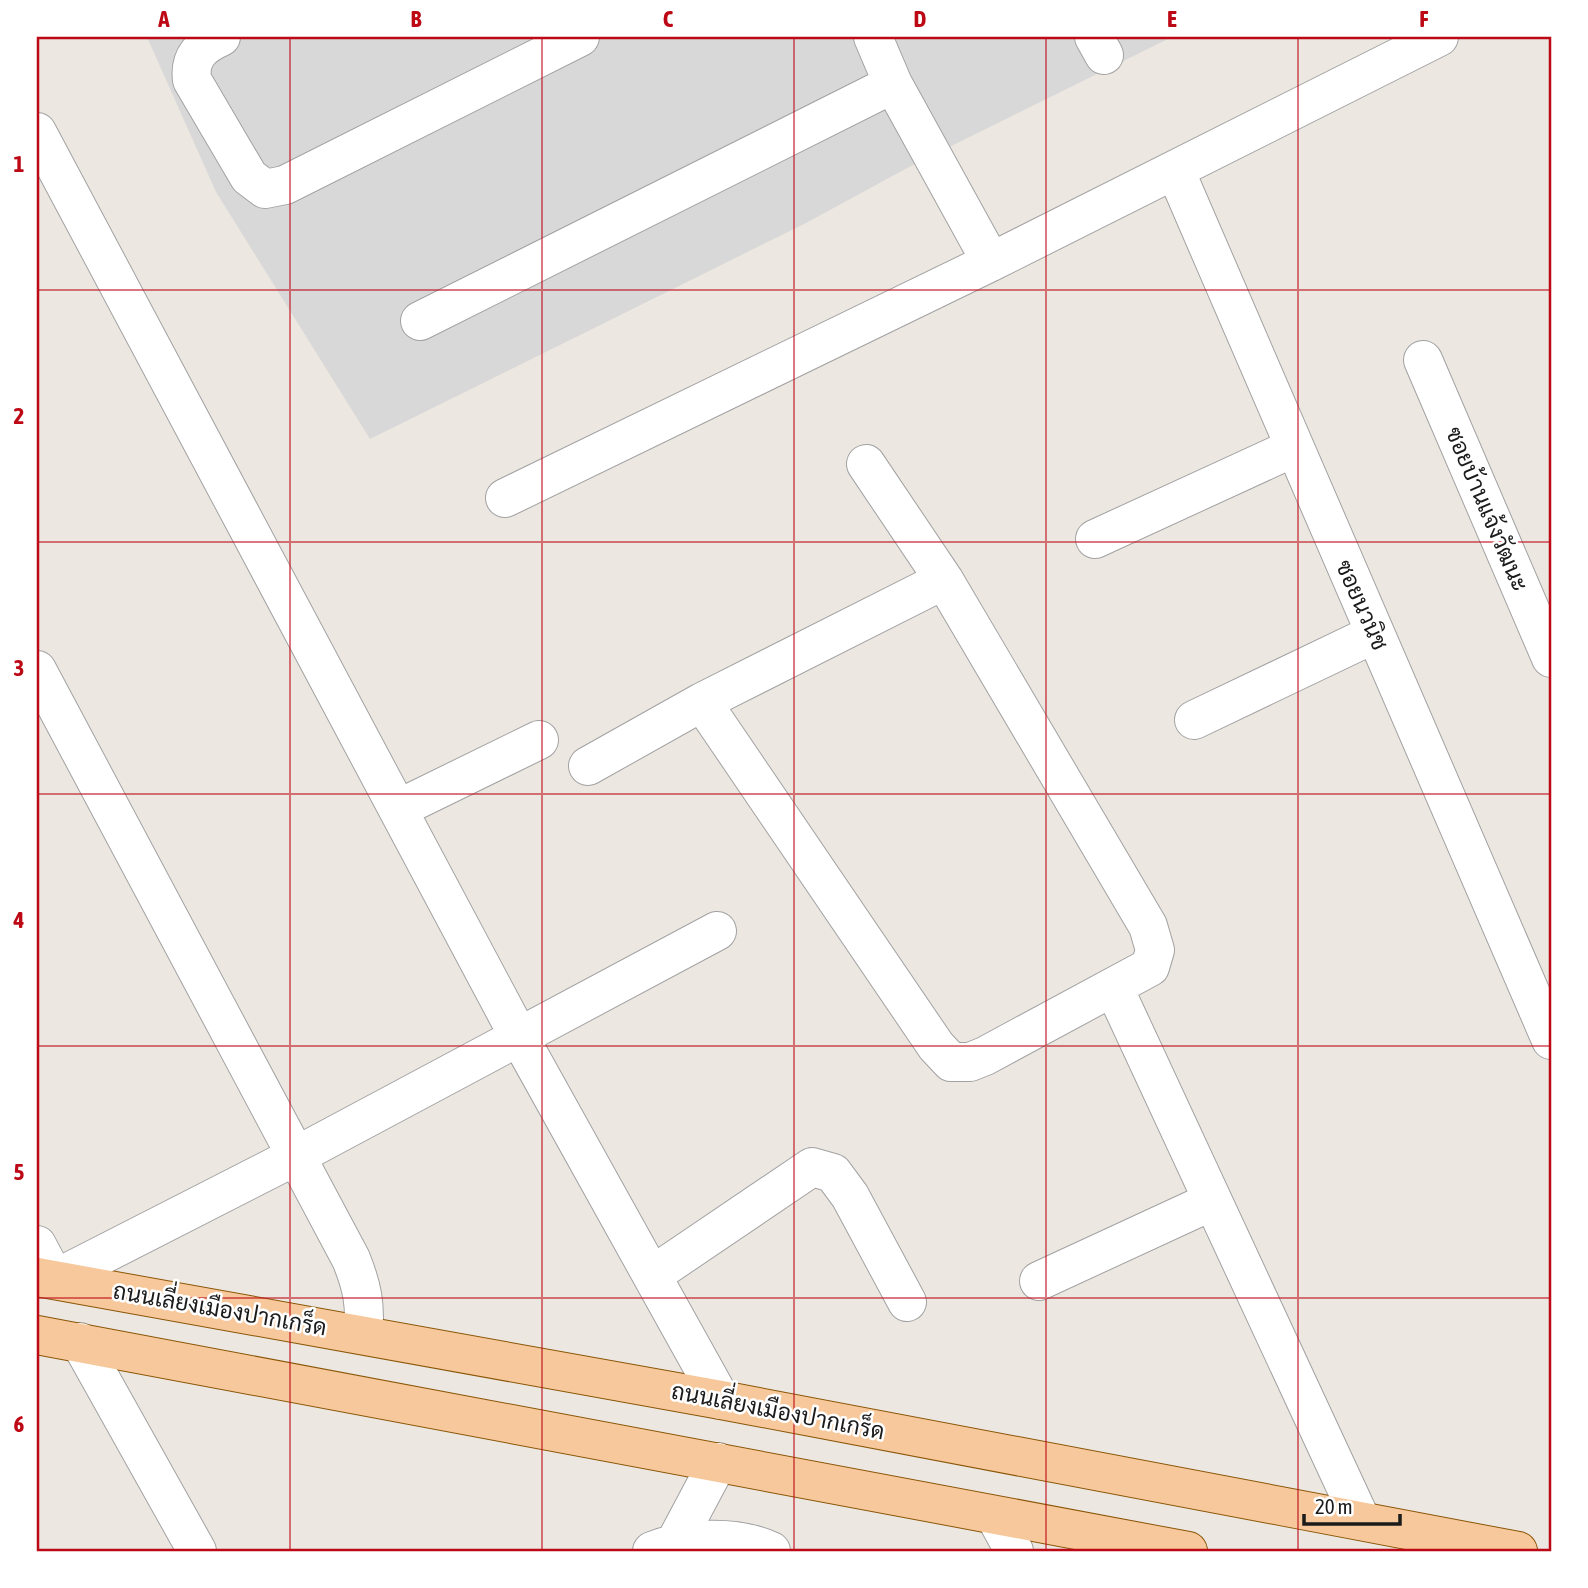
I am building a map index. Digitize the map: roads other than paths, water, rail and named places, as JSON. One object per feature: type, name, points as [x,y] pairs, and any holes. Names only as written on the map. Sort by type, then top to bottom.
[{"type":"main road","name":"ถนนเลี่ยงเมืองปากเกร็ด","points":[[46,1278],[721,1400],[1518,1551]]},
{"type":"main road","points":[[37,1335],[1188,1551]]},
{"type":"street","points":[[221,37],[197,53],[190,65],[192,80],[249,177],[265,189],[285,185],[580,37]]},
{"type":"street","points":[[505,498],[991,262],[1439,37]]},
{"type":"street","points":[[876,38],[893,84],[991,262]]},
{"type":"street","points":[[420,321],[893,84]]},
{"type":"street","points":[[37,132],[518,1035],[654,1274],[721,1400]]},
{"type":"street","name":"ซอยนวนิช","points":[[1175,170],[1551,1040]]},
{"type":"street","name":"ซอยบ้านแจ้งวัฒนะ","points":[[1423,360],[1551,659]]},
{"type":"street","points":[[1095,539],[1293,448]]},
{"type":"street","points":[[702,702],[928,1035],[951,1062],[970,1062],[985,1056],[1150,967],[1155,950],[1147,926],[944,580],[866,464]]},
{"type":"street","points":[[588,766],[702,702],[944,580]]},
{"type":"street","points":[[1194,720],[1374,635]]},
{"type":"street","points":[[37,670],[359,1278],[366,1309],[363,1334]]},
{"type":"street","points":[[398,809],[538,740]]},
{"type":"street","points":[[37,1245],[46,1278],[294,1157],[717,931]]},
{"type":"street","points":[[1114,988],[1210,1202],[1361,1520]]},
{"type":"street","points":[[654,1274],[812,1167],[833,1174],[850,1196],[907,1302]]},
{"type":"street","points":[[1039,1281],[1210,1202]]},
{"type":"street","points":[[80,1342],[197,1551]]},
{"type":"street","points":[[664,1546],[718,1462]]},
{"type":"street","points":[[995,1516],[1014,1551]]},
{"type":"street","points":[[664,1546],[743,1542],[771,1551]]}]
